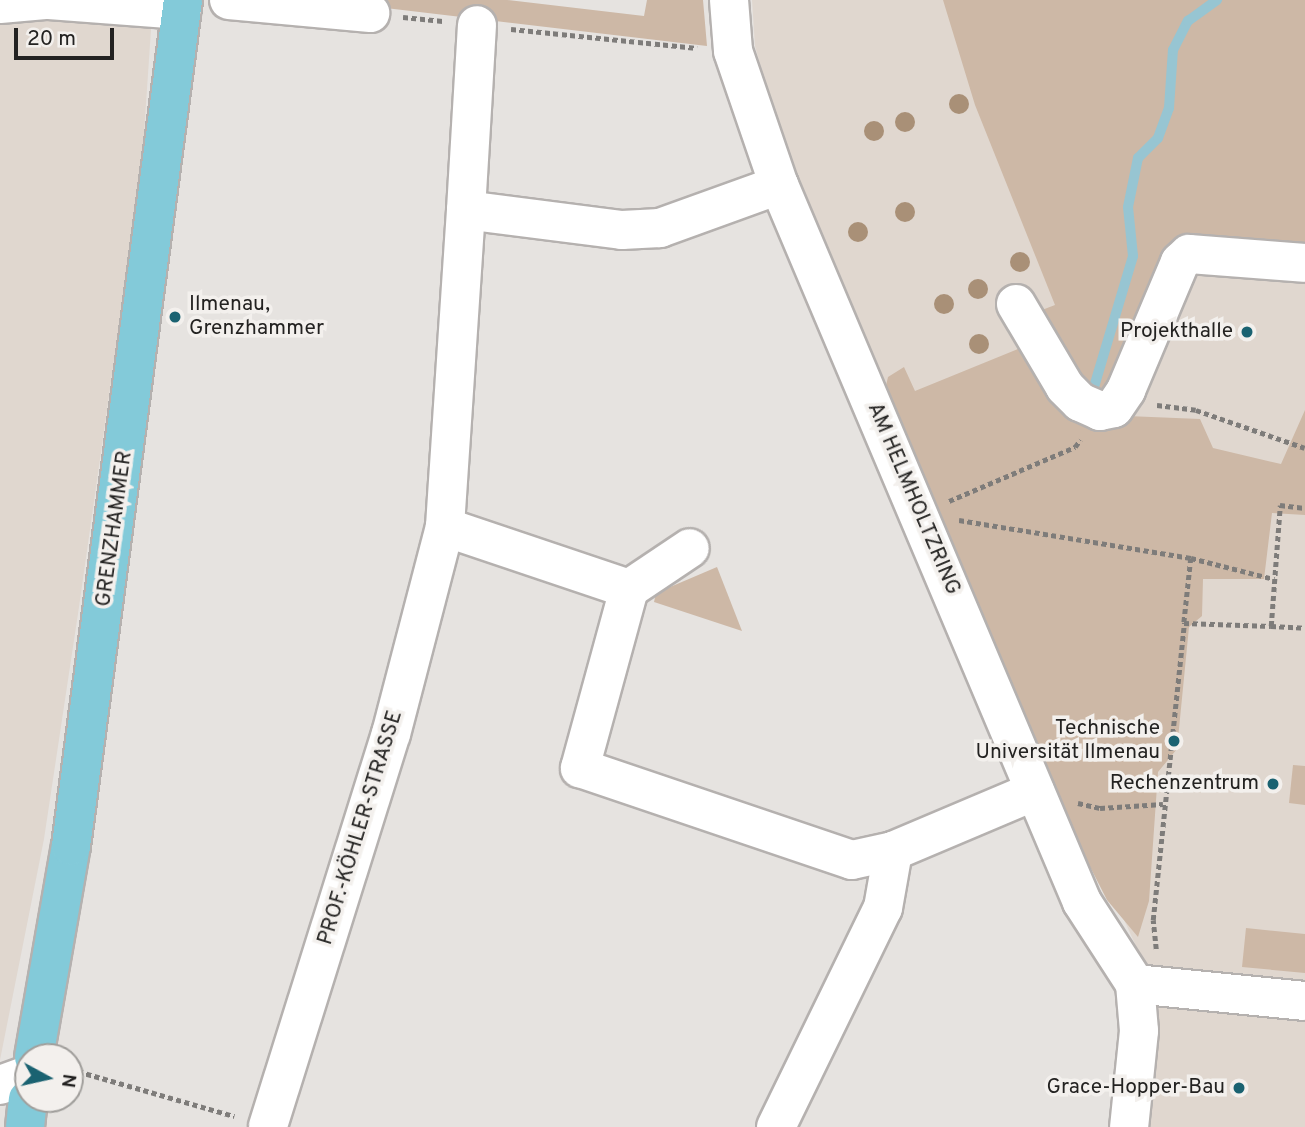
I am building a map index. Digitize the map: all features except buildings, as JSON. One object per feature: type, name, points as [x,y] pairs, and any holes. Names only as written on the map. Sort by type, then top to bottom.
[{"type":"main road","name":"GRENZHAMMER","points":[[36,1043],[73,832],[182,5]]},
{"type":"street","points":[[0,4],[47,0],[182,5]]},
{"type":"street","points":[[229,0],[370,13]]},
{"type":"street","name":"AM HELMHOLTZRING","points":[[729,0],[733,51],[779,185],[920,513],[1082,902],[1148,971]]},
{"type":"street","name":"PROF.-KÖHLER-STRASSE","points":[[268,1126],[391,734],[445,527],[477,25]]},
{"type":"street","points":[[466,210],[622,230],[660,228],[779,185]]},
{"type":"street","points":[[1016,304],[1065,387],[1080,402],[1107,409],[1180,262],[1189,254],[1305,263]]},
{"type":"street","points":[[445,527],[629,589]]},
{"type":"street","points":[[690,548],[629,589],[580,768],[852,860],[892,851],[1035,791]]},
{"type":"street","points":[[776,1127],[883,908],[892,851]]},
{"type":"street","points":[[1129,1127],[1148,971],[1305,1001]]},
{"type":"path","points":[[370,13],[733,51]]},
{"type":"path","points":[[920,513],[1075,447],[1107,409],[1168,405],[1196,410],[1305,448]]},
{"type":"path","points":[[1271,626],[1280,505],[1305,508]]},
{"type":"path","points":[[920,513],[1191,558],[1274,579]]},
{"type":"path","points":[[1148,971],[1191,558]]},
{"type":"path","points":[[1184,623],[1305,628]]},
{"type":"path","points":[[1166,778],[1258,780]]},
{"type":"path","points":[[1035,791],[1100,808],[1164,804]]},
{"type":"path","points":[[84,1073],[268,1126]]},
{"type":"shaded area","points":[[0,0],[153,0],[142,163],[79,607],[44,839],[0,1060]]},
{"type":"shaded area","points":[[318,0],[507,0],[644,16],[647,0],[703,0],[707,46]]},
{"type":"shaded area","name":"Technische Universität Ilmenau","points":[[752,0],[1305,0],[1305,1127],[1143,1127],[1151,979],[934,503],[780,136],[755,46]]},
{"type":"shaded area","points":[[943,0],[1305,0],[1305,243],[1187,233],[1127,416],[1200,419],[1213,448],[1281,464],[1305,410],[1305,515],[1272,513],[1264,579],[1203,579],[1202,616],[1189,627],[1177,749],[1158,772],[1149,901],[1138,937],[1107,900],[1057,802],[884,394],[888,377],[904,367],[915,391],[1030,344],[1021,318],[1055,305],[975,105]]},
{"type":"shaded area","points":[[717,567],[742,631],[654,602],[656,593]]},
{"type":"shaded area","points":[[1293,765],[1305,766],[1305,805],[1289,803]]},
{"type":"shaded area","points":[[1246,928],[1305,934],[1305,973],[1242,967]]},
{"type":"waterway","points":[[1091,397],[1133,256],[1128,207],[1138,158],[1158,138],[1169,108],[1173,50],[1188,21],[1217,0]]},
{"type":"place","name":"Ilmenau, Grenzhammer","points":[[175,317]]},
{"type":"place","name":"Projekthalle","points":[[1247,332]]},
{"type":"place","name":"Technische Universität Ilmenau","points":[[1174,741]]},
{"type":"place","name":"Rechenzentrum","points":[[1273,784]]},
{"type":"place","name":"Grace-Hopper-Bau","points":[[1239,1088]]}]
